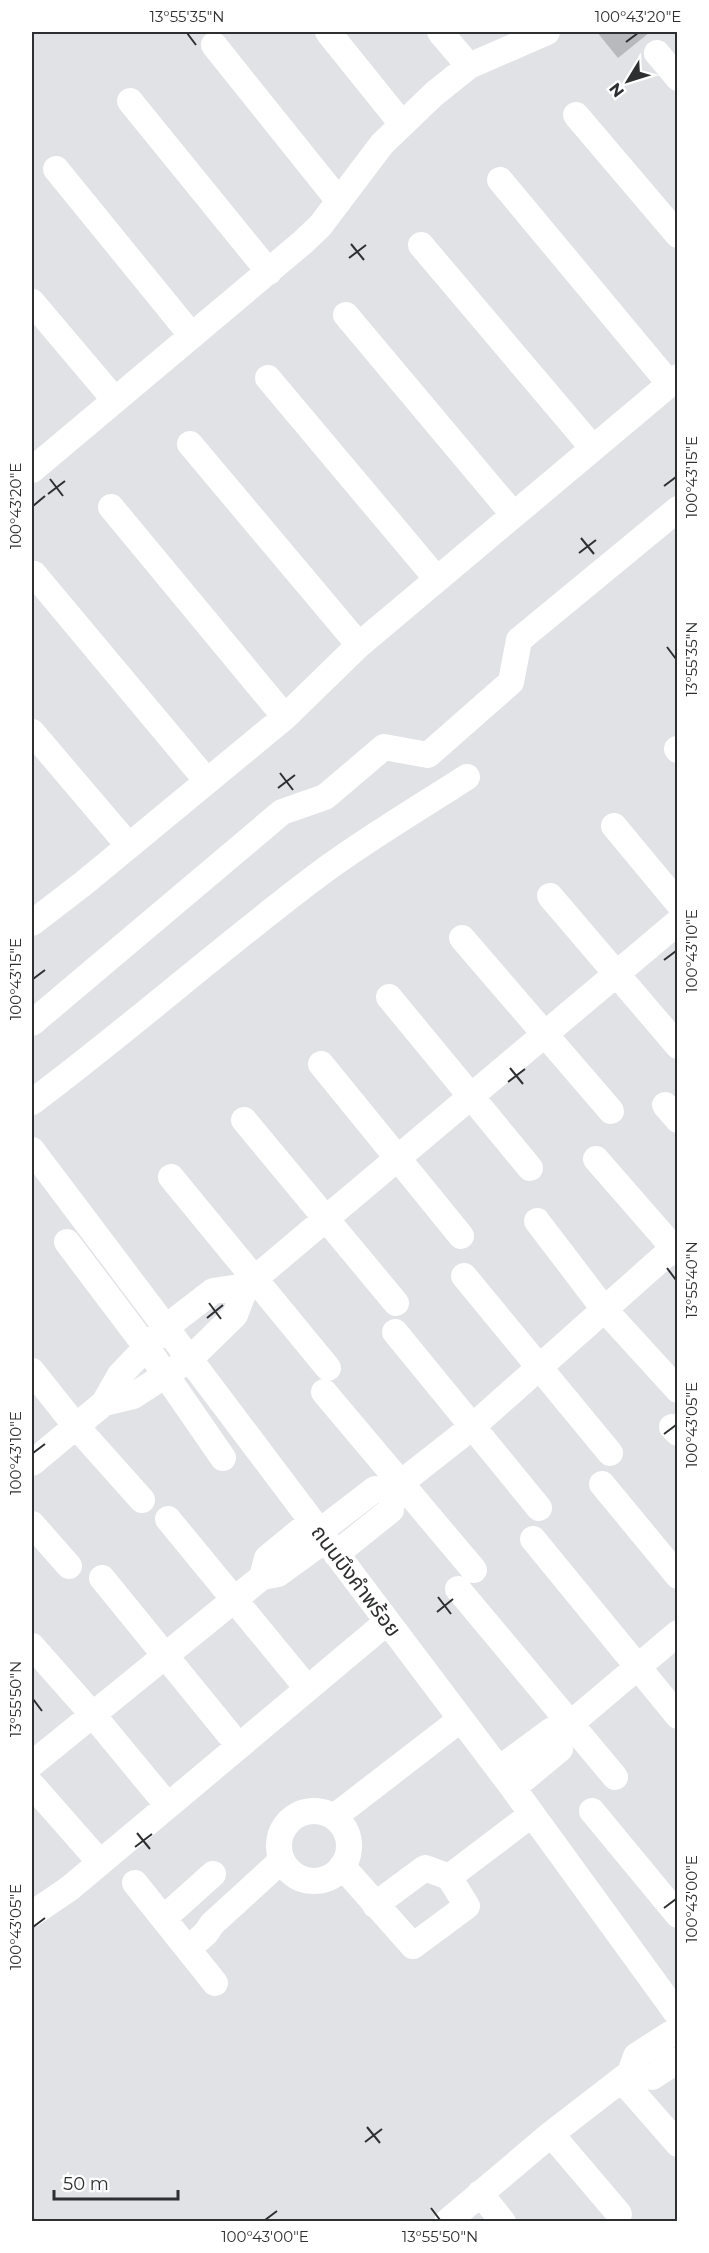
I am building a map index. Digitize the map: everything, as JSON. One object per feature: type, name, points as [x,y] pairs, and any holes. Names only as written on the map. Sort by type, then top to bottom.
[{"type":"street","points":[[328,32],[402,123]]},
{"type":"street","points":[[440,32],[469,66]]},
{"type":"street","points":[[33,466],[269,272],[320,226],[382,144],[402,123],[469,66],[547,32]]},
{"type":"street","points":[[214,45],[339,201]]},
{"type":"street","points":[[657,53],[678,78]]},
{"type":"street","points":[[130,100],[269,272]]},
{"type":"street","points":[[576,115],[678,235]]},
{"type":"street","points":[[56,169],[192,336]]},
{"type":"street","points":[[35,913],[129,846],[285,717],[359,645],[436,578],[673,380],[500,180]]},
{"type":"street","points":[[421,245],[592,447]]},
{"type":"street","points":[[32,302],[114,399]]},
{"type":"street","points":[[346,315],[513,514]]},
{"type":"street","points":[[268,378],[436,578]]},
{"type":"street","points":[[190,444],[359,645]]},
{"type":"street","points":[[111,507],[285,717]]},
{"type":"street","points":[[32,1023],[282,812],[325,797],[384,747],[428,754],[511,682],[519,640],[678,509]]},
{"type":"street","points":[[34,574],[207,781]]},
{"type":"street","points":[[32,732],[129,846]]},
{"type":"street","points":[[32,1102],[126,1029],[236,938],[324,871],[467,777]]},
{"type":"street","points":[[614,826],[678,903]]},
{"type":"street","points":[[550,896],[678,1046]]},
{"type":"street","points":[[104,1402],[133,1396],[189,1359],[235,1315],[250,1282],[678,922]]},
{"type":"street","points":[[462,938],[611,1111]]},
{"type":"street","points":[[389,997],[530,1168]]},
{"type":"street","points":[[321,1064],[461,1236]]},
{"type":"street","points":[[244,1120],[396,1303]]},
{"type":"street","name":"ถนนบึงคำพร้อย","points":[[32,1150],[506,1778],[531,1815],[674,2001]]},
{"type":"street","points":[[32,1764],[262,1576],[267,1558],[323,1537],[375,1489],[397,1487],[472,1427],[676,1248],[596,1159]]},
{"type":"street","points":[[171,1177],[326,1380],[397,1487],[466,1580],[567,1726],[615,1777]]},
{"type":"street","points":[[537,1221],[604,1309],[678,1390]]},
{"type":"street","points":[[67,1242],[147,1348],[223,1458]]},
{"type":"street","points":[[464,1276],[610,1453]]},
{"type":"street","points":[[32,1463],[104,1402],[120,1375],[165,1328],[213,1291],[250,1282]]},
{"type":"street","points":[[395,1332],[539,1508]]},
{"type":"street","points":[[32,1371],[75,1425],[142,1500]]},
{"type":"street","points":[[602,1484],[678,1576]]},
{"type":"street","points":[[168,1519],[297,1677]]},
{"type":"street","points":[[32,1524],[69,1566]]},
{"type":"street","points":[[533,1539],[678,1716]]},
{"type":"street","points":[[102,1578],[229,1734]]},
{"type":"street","points":[[32,1914],[70,1888],[387,1622]]},
{"type":"street","points":[[506,1778],[552,1730],[567,1726],[678,1633]]},
{"type":"street","points":[[32,1646],[159,1795]]},
{"type":"street","points":[[338,1822],[466,1725]]},
{"type":"street","points":[[32,1785],[91,1852]]},
{"type":"street","points":[[308,1811],[326,1813],[338,1822],[348,1840],[348,1849],[342,1866],[336,1873],[320,1880],[302,1878],[286,1866],[279,1842],[285,1825],[292,1819],[308,1811]]},
{"type":"street","points":[[592,1811],[678,1915]]},
{"type":"street","points":[[449,1877],[531,1815]]},
{"type":"street","points":[[197,1941],[216,1931],[286,1866]]},
{"type":"street","points":[[342,1866],[375,1905],[411,1946],[415,1946],[467,1906],[449,1877],[425,1868],[375,1905]]},
{"type":"street","points":[[164,1918],[213,1874]]},
{"type":"street","points":[[135,1883],[164,1918],[197,1941],[215,1983]]},
{"type":"street","points":[[447,2222],[551,2134],[626,2076],[636,2056],[678,2029]]},
{"type":"street","points":[[626,2076],[652,2077],[678,2060]]},
{"type":"street","points":[[626,2076],[678,2144]]},
{"type":"street","points":[[551,2134],[620,2214]]},
{"type":"street","points":[[480,2193],[503,2222]]},
{"type":"path","points":[[32,2218],[35,2222]]},
{"type":"building","points":[[597,32],[650,32],[618,58]]}]
